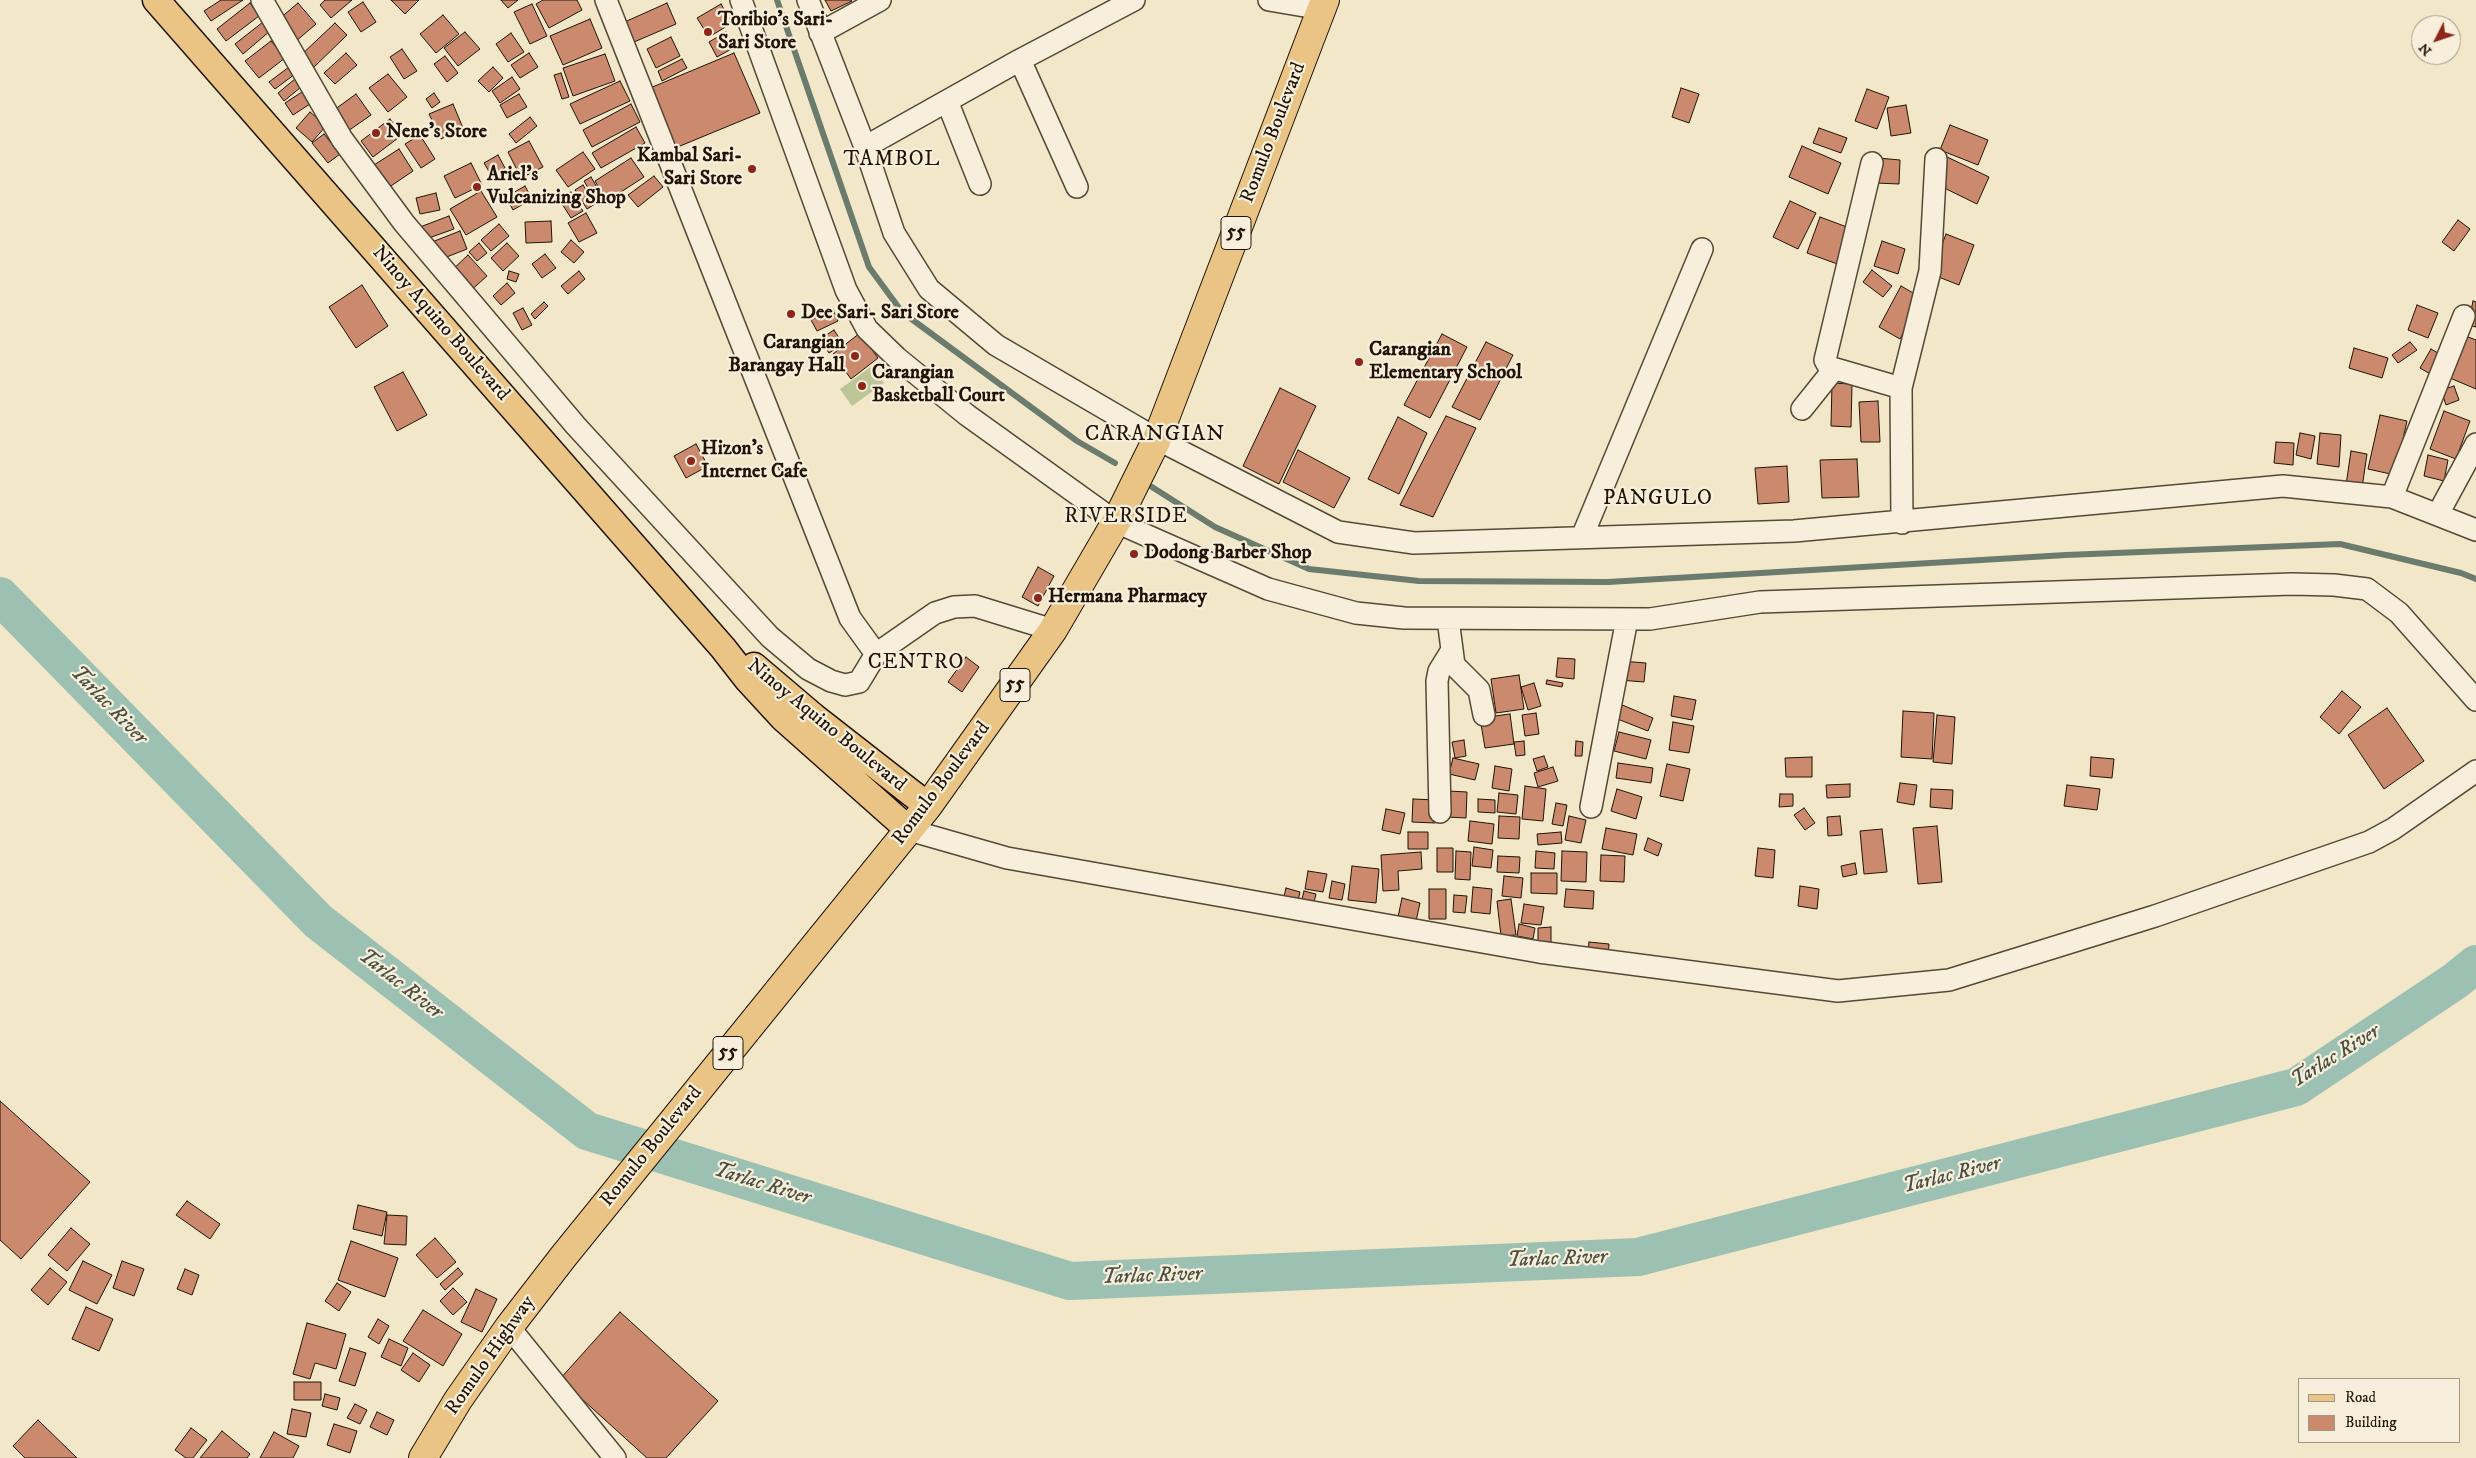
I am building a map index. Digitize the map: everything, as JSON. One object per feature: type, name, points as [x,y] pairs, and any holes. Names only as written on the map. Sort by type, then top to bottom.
[{"type":"highway","name":"Romulo Boulevard","points":[[562,1257],[928,806],[1053,630],[1116,522],[1156,439],[1324,5]]},
{"type":"highway","name":"Romulo Highway","points":[[423,1458],[458,1400],[509,1327],[562,1257]]},
{"type":"main road","name":"Ninoy Aquino Boulevard","points":[[156,0],[723,648],[748,680],[902,839]]},
{"type":"main road","name":"Ninoy Aquino Boulevard","points":[[723,648],[750,662],[814,717],[928,806]]},
{"type":"street","points":[[262,0],[342,139],[404,223],[576,426],[770,637],[808,669],[831,681],[845,685],[859,682],[876,654],[935,613],[954,607],[975,606],[1053,630]]},
{"type":"street","points":[[606,0],[850,618],[876,654]]},
{"type":"street","points":[[741,0],[846,290],[867,329],[897,358],[967,415],[1116,522],[1268,589],[1356,613],[1404,618],[1650,619],[1760,602],[2292,584],[2334,585],[2367,589],[2399,613],[2476,700]]},
{"type":"street","points":[[808,0],[865,147],[894,233],[929,290],[996,345],[1156,439],[1338,532],[1414,543],[1794,531],[1902,523],[2283,486],[2392,497],[2476,530]]},
{"type":"street","points":[[820,33],[880,0]]},
{"type":"street","points":[[865,147],[1020,60],[1134,0]]},
{"type":"street","points":[[1269,0],[1324,5]]},
{"type":"street","points":[[1020,60],[1077,187]]},
{"type":"street","points":[[947,101],[980,184]]},
{"type":"street","points":[[1902,523],[1902,388],[1930,270],[1936,159]]},
{"type":"street","points":[[1872,163],[1825,360],[1829,367],[1834,369],[1902,388]]},
{"type":"street","points":[[1582,538],[1702,249]]},
{"type":"street","points":[[2392,497],[2464,316]]},
{"type":"street","points":[[1802,409],[1834,369]]},
{"type":"street","points":[[2438,514],[2476,444]]},
{"type":"street","points":[[1448,619],[1456,670],[1472,681],[1482,695],[1484,716]]},
{"type":"street","points":[[1591,807],[1626,619]]},
{"type":"street","points":[[1440,812],[1437,680],[1439,671],[1452,650]]},
{"type":"street","points":[[902,839],[1539,952],[1838,991],[1949,980],[2155,916],[2369,842],[2393,829],[2476,771]]},
{"type":"street","points":[[509,1327],[615,1458]]},
{"type":"green space","name":"Carangian Basketball Court","points":[[872,366],[884,383],[852,406],[840,389]]},
{"type":"building","points":[[221,0],[243,0],[211,21],[204,11]]},
{"type":"building","points":[[325,0],[352,0],[331,18],[320,5]]},
{"type":"building","points":[[391,0],[419,0],[405,14]]},
{"type":"building","points":[[501,0],[518,0],[508,8]]},
{"type":"building","points":[[543,0],[577,0],[582,10],[549,28],[536,4]]},
{"type":"building","points":[[825,0],[851,0],[852,1],[831,11]]},
{"type":"building","points":[[363,2],[376,22],[361,32],[348,12]]},
{"type":"building","points":[[250,3],[259,16],[226,41],[217,29]]},
{"type":"building","points":[[298,3],[316,24],[295,42],[278,20]]},
{"type":"building","points":[[667,3],[676,24],[627,45],[618,25]]},
{"type":"building","points":[[532,4],[547,36],[530,44],[514,12]]},
{"type":"building","points":[[721,4],[732,23],[709,37],[697,18]]},
{"type":"building","points":[[443,15],[459,34],[436,53],[420,34]]},
{"type":"building","points":[[590,19],[602,48],[563,65],[550,36]]},
{"type":"building","points":[[263,22],[270,31],[243,54],[235,44]]},
{"type":"building","points":[[335,23],[347,35],[311,70],[299,57]]},
{"type":"building","points":[[465,32],[480,49],[458,66],[444,48]]},
{"type":"building","points":[[726,32],[735,47],[717,57],[709,42]]},
{"type":"building","points":[[511,33],[524,52],[508,62],[496,44]]},
{"type":"building","points":[[671,37],[680,56],[656,68],[647,49]]},
{"type":"building","points":[[271,41],[285,58],[259,78],[245,61]]},
{"type":"building","points":[[402,49],[417,71],[404,79],[390,57]]},
{"type":"building","points":[[346,53],[357,65],[335,84],[324,73]]},
{"type":"building","points":[[529,53],[538,67],[520,78],[511,65]]},
{"type":"building","points":[[734,53],[760,113],[668,151],[643,91]]},
{"type":"building","points":[[605,54],[615,81],[573,96],[563,68]]},
{"type":"building","points":[[445,56],[458,73],[447,82],[434,64]]},
{"type":"building","points":[[682,59],[687,68],[662,81],[658,71]]},
{"type":"building","points":[[289,67],[295,74],[275,89],[269,82]]},
{"type":"building","points":[[493,67],[503,78],[489,92],[478,81]]},
{"type":"building","points":[[561,73],[569,97],[562,99],[554,75]]},
{"type":"building","points":[[388,74],[407,97],[388,112],[369,88]]},
{"type":"building","points":[[512,77],[520,89],[500,103],[492,91]]},
{"type":"building","points":[[295,79],[301,87],[284,101],[278,93]]},
{"type":"building","points":[[620,81],[630,101],[580,124],[570,104]]},
{"type":"building","points":[[1681,88],[1699,94],[1689,123],[1672,117]]},
{"type":"building","points":[[1867,89],[1889,97],[1877,129],[1855,121]]},
{"type":"building","points":[[302,92],[310,104],[293,115],[285,103]]},
{"type":"building","points":[[434,93],[440,102],[432,108],[426,99]]},
{"type":"building","points":[[356,94],[371,115],[348,131],[334,110]]},
{"type":"building","points":[[519,94],[527,107],[507,118],[500,105]]},
{"type":"building","points":[[453,104],[463,128],[441,139],[429,114]]},
{"type":"building","points":[[631,104],[640,122],[592,147],[583,130]]},
{"type":"building","points":[[1906,105],[1911,133],[1891,136],[1887,108]]},
{"type":"building","points":[[310,112],[326,126],[312,142],[296,128]]},
{"type":"building","points":[[530,117],[537,126],[516,143],[509,134]]},
{"type":"building","points":[[390,119],[402,135],[373,157],[361,141]]},
{"type":"building","points":[[1950,125],[1988,140],[1978,165],[1940,150]]},
{"type":"building","points":[[636,127],[645,143],[601,168],[592,153]]},
{"type":"building","points":[[1819,128],[1847,138],[1841,153],[1813,143]]},
{"type":"building","points":[[324,134],[340,154],[328,163],[312,143]]},
{"type":"building","points":[[420,135],[435,159],[421,168],[405,144]]},
{"type":"building","points":[[529,141],[543,167],[521,178],[508,152]]},
{"type":"building","points":[[1802,146],[1841,163],[1828,194],[1789,177]]},
{"type":"building","points":[[399,149],[413,171],[388,188],[374,165]]},
{"type":"building","points":[[583,152],[595,169],[568,187],[556,170]]},
{"type":"building","points":[[498,155],[505,168],[491,175],[484,163]]},
{"type":"building","points":[[1945,156],[1989,177],[1977,204],[1932,182]]},
{"type":"building","points":[[631,158],[644,177],[607,201],[595,181]]},
{"type":"building","points":[[1878,158],[1900,160],[1899,184],[1876,183]]},
{"type":"building","points":[[471,163],[482,185],[455,198],[444,176]]},
{"type":"building","points":[[654,176],[663,187],[638,207],[628,195]]},
{"type":"building","points":[[591,177],[605,201],[598,205],[584,181]]},
{"type":"building","points":[[583,185],[595,204],[587,209],[575,190]]},
{"type":"building","points":[[525,186],[532,199],[513,210],[506,197]]},
{"type":"building","points":[[481,191],[497,217],[466,235],[450,209]]},
{"type":"building","points":[[571,192],[583,211],[571,218],[559,199]]},
{"type":"building","points":[[436,193],[440,210],[420,214],[416,198]]},
{"type":"building","points":[[1790,201],[1816,213],[1798,249],[1773,237]]},
{"type":"building","points":[[586,213],[597,233],[579,242],[568,223]]},
{"type":"building","points":[[449,216],[454,229],[426,239],[420,227]]},
{"type":"building","points":[[1820,217],[1855,230],[1843,266],[1807,253]]},
{"type":"building","points":[[2458,220],[2470,229],[2454,251],[2442,242]]},
{"type":"building","points":[[551,221],[552,242],[526,243],[525,222]]},
{"type":"building","points":[[499,224],[509,236],[491,251],[481,240]]},
{"type":"building","points":[[460,231],[467,249],[439,260],[432,242]]},
{"type":"building","points":[[1946,234],[1974,245],[1959,285],[1931,274]]},
{"type":"building","points":[[571,240],[584,252],[574,263],[561,252]]},
{"type":"building","points":[[1882,241],[1905,249],[1898,274],[1874,266]]},
{"type":"building","points":[[479,243],[487,253],[477,261],[469,252]]},
{"type":"building","points":[[507,243],[519,256],[503,271],[491,258]]},
{"type":"building","points":[[545,254],[556,268],[542,278],[532,264]]},
{"type":"building","points":[[468,255],[487,276],[468,293],[449,273]]},
{"type":"building","points":[[1872,270],[1892,286],[1883,297],[1863,282]]},
{"type":"building","points":[[509,271],[519,274],[516,282],[507,279]]},
{"type":"building","points":[[579,271],[585,279],[568,294],[561,286]]},
{"type":"building","points":[[507,283],[515,293],[501,305],[493,296]]},
{"type":"building","points":[[362,285],[388,326],[356,348],[329,307]]},
{"type":"building","points":[[1901,286],[1922,298],[1900,339],[1879,327]]},
{"type":"building","points":[[2473,301],[2476,302],[2476,327],[2468,325]]},
{"type":"building","points":[[544,302],[548,306],[535,319],[531,314]]},
{"type":"building","points":[[2417,305],[2438,313],[2428,338],[2408,330]]},
{"type":"building","points":[[523,308],[532,325],[522,330],[513,313]]},
{"type":"building","points":[[833,309],[838,321],[817,331],[811,320]]},
{"type":"building","points":[[834,330],[843,344],[829,353],[820,339]]},
{"type":"building","name":"Carangian Barangay Hall","points":[[860,333],[878,358],[851,379],[833,354]]},
{"type":"building","points":[[1442,334],[1467,347],[1430,418],[1404,405]]},
{"type":"building","points":[[2460,334],[2476,340],[2476,389],[2443,375]]},
{"type":"building","points":[[1486,342],[1513,355],[1480,420],[1452,407]]},
{"type":"building","points":[[2410,342],[2417,350],[2398,363],[2392,355]]},
{"type":"building","points":[[2354,348],[2388,358],[2382,378],[2349,368]]},
{"type":"building","points":[[2431,349],[2443,356],[2432,375],[2420,368]]},
{"type":"building","points":[[403,372],[427,415],[397,431],[374,387]]},
{"type":"building","points":[[1832,383],[1852,384],[1851,427],[1831,426]]},
{"type":"building","points":[[2454,386],[2459,400],[2446,405],[2441,390]]},
{"type":"building","points":[[1280,388],[1316,406],[1279,484],[1243,466]]},
{"type":"building","points":[[1878,401],[1880,442],[1861,442],[1859,402]]},
{"type":"building","points":[[2444,411],[2470,421],[2456,459],[2430,449]]},
{"type":"building","points":[[2380,415],[2407,421],[2395,475],[2368,469]]},
{"type":"building","points":[[1446,416],[1476,428],[1433,517],[1400,505]]},
{"type":"building","points":[[1398,417],[1427,433],[1399,494],[1368,479]]},
{"type":"building","points":[[2300,433],[2315,436],[2311,459],[2296,455]]},
{"type":"building","points":[[2320,433],[2341,435],[2339,467],[2317,464]]},
{"type":"building","points":[[2276,442],[2294,443],[2293,465],[2274,463]]},
{"type":"building","name":"Hizon's Internet Cafe","points":[[696,444],[708,466],[686,478],[674,456]]},
{"type":"building","points":[[1298,450],[1350,478],[1334,508],[1283,482]]},
{"type":"building","points":[[2351,451],[2367,454],[2362,488],[2346,485]]},
{"type":"building","points":[[2428,455],[2448,460],[2444,481],[2424,476]]},
{"type":"building","points":[[1857,459],[1859,497],[1822,498],[1820,460]]},
{"type":"building","points":[[1787,466],[1789,502],[1758,504],[1755,468]]},
{"type":"building","points":[[1038,567],[1054,576],[1038,606],[1022,597]]},
{"type":"building","points":[[966,657],[979,667],[962,692],[948,682]]},
{"type":"building","points":[[1558,658],[1575,659],[1574,679],[1556,677]]},
{"type":"building","points":[[1621,661],[1646,663],[1644,682],[1619,680]]},
{"type":"building","points":[[1519,675],[1524,709],[1496,713],[1491,679]]},
{"type":"building","points":[[1547,680],[1563,683],[1562,687],[1546,684]]},
{"type":"building","points":[[1534,683],[1541,706],[1528,710],[1521,687]]},
{"type":"building","points":[[2342,691],[2361,707],[2339,734],[2320,717]]},
{"type":"building","points":[[1674,696],[1696,700],[1692,720],[1671,716]]},
{"type":"building","points":[[1620,704],[1653,718],[1648,731],[1615,718]]},
{"type":"building","points":[[2387,708],[2424,761],[2384,789],[2348,735]]},
{"type":"building","points":[[1903,711],[1934,713],[1932,759],[1901,757]]},
{"type":"building","points":[[1536,713],[1539,734],[1525,736],[1522,715]]},
{"type":"building","points":[[1510,714],[1514,744],[1485,748],[1480,718]]},
{"type":"building","points":[[1937,715],[1955,717],[1952,764],[1933,762]]},
{"type":"building","points":[[1673,722],[1694,726],[1689,753],[1669,750]]},
{"type":"building","points":[[1619,732],[1651,740],[1646,759],[1614,751]]},
{"type":"building","points":[[1464,740],[1466,756],[1455,758],[1452,742]]},
{"type":"building","points":[[1524,741],[1525,755],[1516,756],[1514,742]]},
{"type":"building","points":[[1576,741],[1583,742],[1582,756],[1575,756]]},
{"type":"building","points":[[1544,756],[1548,767],[1537,771],[1533,759]]},
{"type":"building","points":[[1812,757],[1812,777],[1786,777],[1785,758]]},
{"type":"building","points":[[2091,757],[2114,759],[2112,778],[2090,776]]},
{"type":"building","points":[[1453,758],[1479,764],[1475,780],[1449,774]]},
{"type":"building","points":[[1618,763],[1653,768],[1651,783],[1616,778]]},
{"type":"building","points":[[1667,764],[1690,769],[1683,801],[1660,796]]},
{"type":"building","points":[[1495,766],[1512,769],[1509,791],[1492,788]]},
{"type":"building","points":[[1553,767],[1558,781],[1538,787],[1534,773]]},
{"type":"building","points":[[1900,783],[1917,785],[1914,805],[1897,802]]},
{"type":"building","points":[[1850,784],[1850,797],[1827,798],[1826,785]]},
{"type":"building","points":[[2067,785],[2100,789],[2097,810],[2064,806]]},
{"type":"building","points":[[1525,786],[1546,789],[1543,821],[1522,819]]},
{"type":"building","points":[[1617,789],[1642,797],[1636,819],[1611,811]]},
{"type":"building","points":[[1931,789],[1953,790],[1952,809],[1930,807]]},
{"type":"building","points":[[1448,791],[1467,792],[1466,818],[1447,817]]},
{"type":"building","points":[[1499,793],[1518,795],[1516,814],[1497,812]]},
{"type":"building","points":[[1780,794],[1793,794],[1793,806],[1779,807]]},
{"type":"building","points":[[1413,799],[1436,800],[1435,823],[1412,822]]},
{"type":"building","points":[[1478,799],[1495,800],[1495,813],[1478,812]]},
{"type":"building","points":[[1556,803],[1567,805],[1563,826],[1552,824]]},
{"type":"building","points":[[1804,808],[1815,823],[1805,830],[1794,815]]},
{"type":"building","points":[[1386,809],[1405,813],[1400,834],[1382,830]]},
{"type":"building","points":[[1499,816],[1520,817],[1519,839],[1498,838]]},
{"type":"building","points":[[1569,816],[1586,820],[1581,843],[1565,840]]},
{"type":"building","points":[[1840,816],[1842,835],[1828,836],[1827,817]]},
{"type":"building","points":[[1470,821],[1494,824],[1492,844],[1468,841]]},
{"type":"building","points":[[1937,826],[1942,882],[1918,884],[1913,828]]},
{"type":"building","points":[[1606,828],[1637,834],[1633,855],[1602,849]]},
{"type":"building","points":[[1882,829],[1887,872],[1864,874],[1860,831]]},
{"type":"building","points":[[1408,832],[1428,832],[1428,849],[1408,849]]},
{"type":"building","points":[[1561,832],[1562,843],[1538,845],[1537,834]]},
{"type":"building","points":[[1648,838],[1662,844],[1658,856],[1644,850]]},
{"type":"building","points":[[1474,847],[1493,850],[1491,868],[1472,866]]},
{"type":"building","points":[[1437,848],[1453,848],[1453,872],[1437,872]]},
{"type":"building","points":[[1758,848],[1775,850],[1773,878],[1755,876]]},
{"type":"building","points":[[1456,851],[1471,852],[1470,880],[1455,879]]},
{"type":"building","points":[[1536,851],[1555,853],[1554,869],[1535,868]]},
{"type":"building","points":[[1562,851],[1587,852],[1586,882],[1561,881]]},
{"type":"building","points":[[1421,852],[1422,869],[1398,871],[1399,890],[1383,891],[1381,855]]},
{"type":"building","points":[[1601,855],[1625,856],[1624,882],[1600,881]]},
{"type":"building","points":[[1498,856],[1520,857],[1519,873],[1497,872]]},
{"type":"building","points":[[1855,863],[1857,874],[1843,877],[1841,866]]},
{"type":"building","points":[[1352,866],[1379,869],[1376,903],[1348,900]]},
{"type":"building","points":[[1308,871],[1327,874],[1323,892],[1305,889]]},
{"type":"building","points":[[1531,873],[1557,873],[1557,894],[1531,893]]},
{"type":"building","points":[[1504,876],[1523,878],[1521,898],[1502,896]]},
{"type":"building","points":[[1332,881],[1345,884],[1342,900],[1329,898]]},
{"type":"building","points":[[1800,886],[1819,889],[1817,909],[1798,906]]},
{"type":"building","points":[[1473,887],[1492,889],[1490,914],[1471,912]]},
{"type":"building","points":[[1286,888],[1300,892],[1297,905],[1283,901]]},
{"type":"building","points":[[1429,889],[1446,889],[1446,919],[1429,919]]},
{"type":"building","points":[[1566,889],[1594,891],[1593,909],[1564,907]]},
{"type":"building","points":[[1304,891],[1316,894],[1313,906],[1301,903]]},
{"type":"building","points":[[1454,895],[1467,896],[1465,913],[1453,912]]},
{"type":"building","points":[[1402,898],[1420,903],[1416,921],[1398,917]]},
{"type":"building","points":[[1511,899],[1516,935],[1501,936],[1497,901]]},
{"type":"building","points":[[1524,904],[1544,907],[1541,925],[1521,923]]},
{"type":"building","points":[[1519,924],[1535,928],[1533,939],[1517,936]]},
{"type":"building","points":[[1551,927],[1551,942],[1538,943],[1538,928]]},
{"type":"building","points":[[1589,942],[1609,944],[1608,960],[1587,958]]},
{"type":"building","points":[[0,1101],[90,1182],[21,1259],[0,1240]]},
{"type":"building","points":[[187,1201],[220,1224],[210,1239],[176,1215]]},
{"type":"building","points":[[358,1205],[387,1212],[382,1236],[353,1229]]},
{"type":"building","points":[[387,1215],[407,1216],[406,1245],[384,1244]]},
{"type":"building","points":[[71,1228],[90,1244],[67,1271],[48,1255]]},
{"type":"building","points":[[435,1238],[456,1262],[437,1278],[416,1255]]},
{"type":"building","points":[[351,1241],[398,1258],[385,1297],[338,1280]]},
{"type":"building","points":[[83,1261],[112,1275],[97,1304],[69,1290]]},
{"type":"building","points":[[122,1261],[144,1269],[134,1296],[113,1288]]},
{"type":"building","points":[[50,1268],[67,1282],[48,1305],[31,1290]]},
{"type":"building","points":[[458,1268],[463,1274],[445,1290],[440,1284]]},
{"type":"building","points":[[185,1269],[199,1275],[192,1295],[177,1289]]},
{"type":"building","points":[[337,1283],[351,1292],[339,1311],[325,1301]]},
{"type":"building","points":[[453,1288],[467,1302],[453,1315],[440,1301]]},
{"type":"building","points":[[476,1289],[497,1299],[482,1332],[461,1322]]},
{"type":"building","points":[[86,1307],[113,1319],[99,1351],[72,1339]]},
{"type":"building","points":[[423,1310],[462,1334],[443,1366],[403,1341]]},
{"type":"building","points":[[620,1312],[718,1401],[666,1458],[647,1458],[560,1379]]},
{"type":"building","points":[[378,1319],[389,1326],[379,1344],[368,1337]]},
{"type":"building","points":[[307,1323],[346,1334],[336,1369],[315,1363],[310,1379],[293,1374]]},
{"type":"building","points":[[389,1339],[408,1348],[401,1366],[381,1357]]},
{"type":"building","points":[[350,1348],[366,1353],[355,1386],[339,1381]]},
{"type":"building","points":[[413,1353],[430,1365],[419,1382],[401,1370]]},
{"type":"building","points":[[294,1382],[321,1382],[321,1400],[294,1400]]},
{"type":"building","points":[[325,1394],[340,1398],[337,1410],[322,1406]]},
{"type":"building","points":[[355,1404],[367,1410],[360,1424],[347,1418]]},
{"type":"building","points":[[292,1409],[311,1413],[306,1437],[287,1434]]},
{"type":"building","points":[[377,1412],[394,1420],[387,1435],[370,1427]]},
{"type":"building","points":[[38,1420],[77,1458],[25,1458],[13,1446]]},
{"type":"building","points":[[334,1424],[357,1431],[350,1453],[327,1445]]},
{"type":"building","points":[[191,1428],[207,1440],[193,1458],[186,1458],[175,1450]]},
{"type":"building","points":[[222,1431],[250,1454],[247,1458],[200,1458]]},
{"type":"building","points":[[274,1432],[299,1446],[293,1458],[260,1458]]},
{"type":"waterway","points":[[777,0],[869,267],[902,312],[1077,441],[1115,463]]},
{"type":"waterway","points":[[1152,487],[1215,527],[1309,569],[1419,581],[1608,582],[2066,555],[2340,544],[2461,573],[2476,579]]},
{"type":"waterway","name":"Tarlac River","points":[[0,596],[318,921],[587,1131],[1070,1281],[1638,1257],[2296,1087],[2455,981],[2476,964]]},
{"type":"place","name":"Toribio's Sari- Sari Store","points":[[708,32]]},
{"type":"place","name":"Nene's Store","points":[[376,133]]},
{"type":"place","name":"Kambal Sari- Sari Store","points":[[752,169]]},
{"type":"place","name":"Ariel's Vulcanizing Shop","points":[[477,187]]},
{"type":"place","name":"Dee Sari- Sari Store","points":[[791,314]]},
{"type":"place","name":"Carangian Barangay Hall","points":[[855,356]]},
{"type":"place","name":"Carangian Elementary School","points":[[1359,362]]},
{"type":"place","name":"Carangian Basketball Court","points":[[862,386]]},
{"type":"place","name":"Hizon's Internet Cafe","points":[[691,461]]},
{"type":"place","name":"Dodong Barber Shop","points":[[1134,554]]},
{"type":"place","name":"Hermana Pharmacy","points":[[1038,598]]},
{"type":"district","name":"TAMBOL","points":[[892,161]]},
{"type":"district","name":"CARANGIAN","points":[[1155,435]]},
{"type":"district","name":"PANGULO","points":[[1658,500]]},
{"type":"district","name":"RIVERSIDE","points":[[1126,518]]},
{"type":"district","name":"CENTRO","points":[[916,664]]}]
